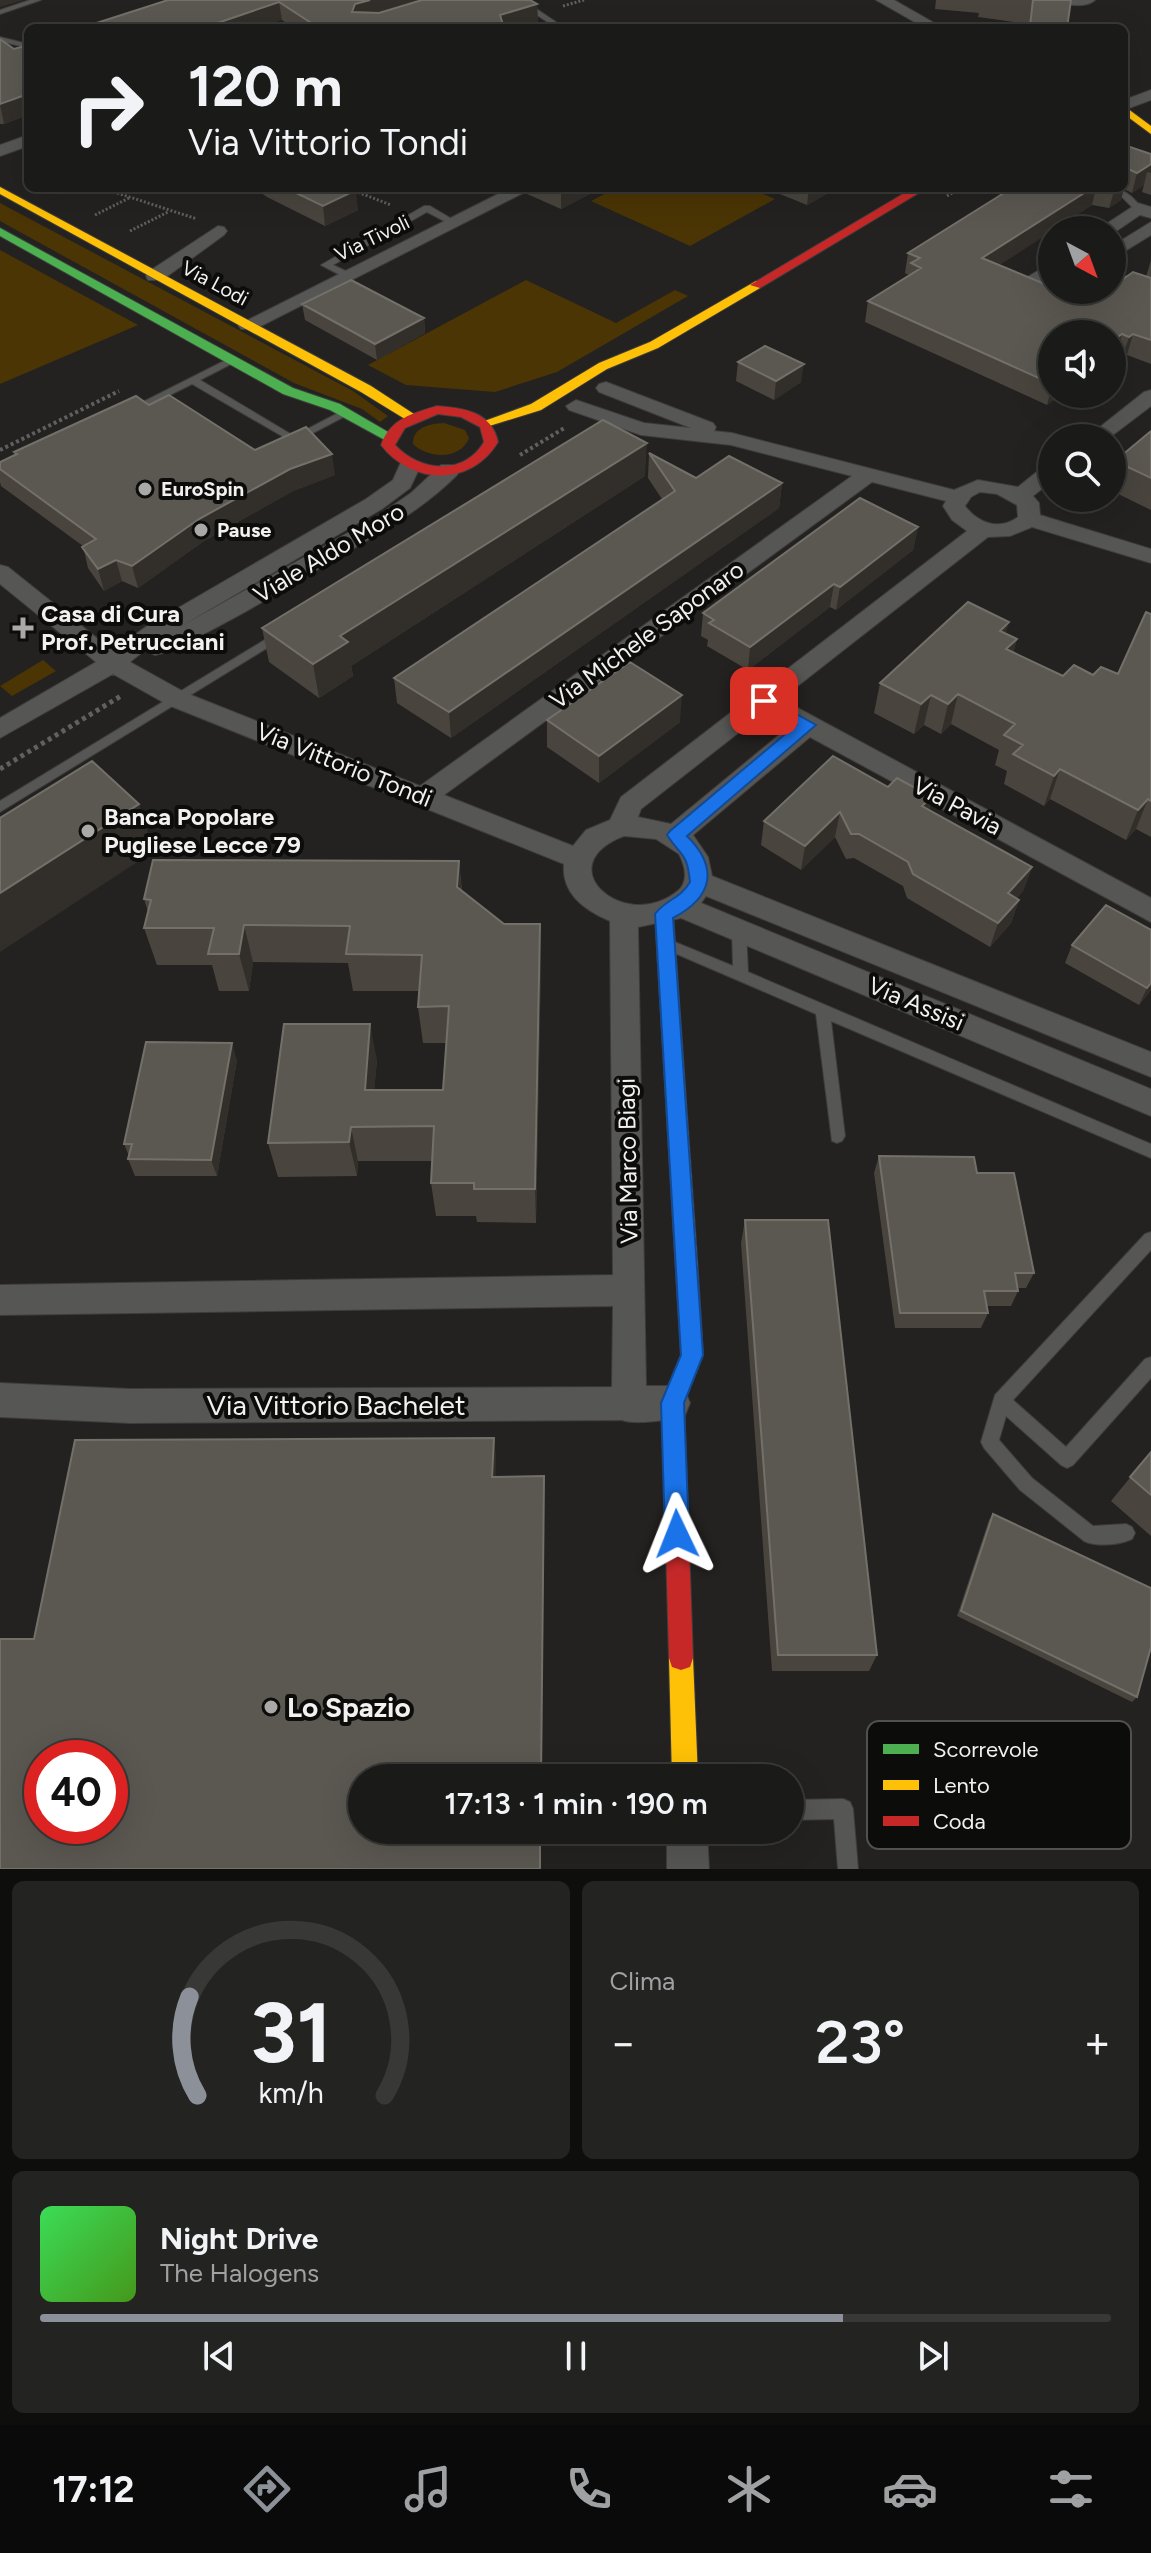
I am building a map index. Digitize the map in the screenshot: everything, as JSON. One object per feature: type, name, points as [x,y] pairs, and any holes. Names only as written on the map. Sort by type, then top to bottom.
[{"type":"street","points":[[883,0],[928,24]]},
{"type":"street","points":[[1068,0],[1088,0]]},
{"type":"street","points":[[1128,85],[1151,83]]},
{"type":"street","points":[[1128,104],[1151,95]]},
{"type":"street","points":[[1128,110],[1151,131]]},
{"type":"street","points":[[0,136],[24,127]]},
{"type":"street","points":[[1128,138],[1151,145]]},
{"type":"street","points":[[0,151],[24,142]]},
{"type":"street","name":"Via Lodi","points":[[0,190],[366,389],[410,416]]},
{"type":"street","name":"Via Tivoli","points":[[248,325],[516,192]]},
{"type":"street","points":[[0,231],[288,391],[346,413],[388,436],[396,425],[410,416],[437,410],[465,412],[486,423],[536,407],[603,366],[654,345],[914,192]]},
{"type":"street","points":[[1126,220],[1145,210]]},
{"type":"street","points":[[155,276],[214,226]]},
{"type":"street","points":[[1126,244],[1151,227]]},
{"type":"street","points":[[1126,283],[1151,293]]},
{"type":"street","points":[[557,418],[640,365],[654,345]]},
{"type":"street","points":[[606,388],[659,406],[732,439]]},
{"type":"street","points":[[1114,424],[1151,396]]},
{"type":"street","points":[[576,406],[615,427],[732,439],[957,497],[978,486],[1007,489],[1028,503],[1029,519]]},
{"type":"street","name":"Viale Aldo Moro","points":[[388,436],[387,448],[409,467],[449,470],[469,465],[498,442],[486,423]]},
{"type":"street","name":"Viale Aldo Moro","points":[[0,729],[113,663],[155,631],[374,504],[402,483],[409,467]]},
{"type":"street","name":"Viale Aldo Moro","points":[[113,663],[193,632],[405,508],[428,493],[449,470]]},
{"type":"street","name":"Via Michele Saponaro","points":[[424,796],[870,473]]},
{"type":"street","points":[[1020,496],[1038,482]]},
{"type":"street","points":[[957,497],[954,506],[959,516],[984,529],[1011,530],[1029,519],[1151,556]]},
{"type":"street","points":[[621,826],[630,804],[984,529]]},
{"type":"street","name":"Via Vittorio Tondi","points":[[0,572],[113,663],[177,699],[578,859]]},
{"type":"street","name":"Via Pavia","points":[[764,701],[1150,909]]},
{"type":"street","points":[[676,835],[808,725]]},
{"type":"street","points":[[621,826],[650,826],[676,835],[696,856],[699,882],[692,895],[672,910],[644,918],[624,917],[595,904],[578,883],[578,859],[594,838],[621,826]]},
{"type":"street","name":"Via Assisi","points":[[699,882],[1151,1065]]},
{"type":"street","name":"Via Assisi","points":[[672,910],[739,930],[1151,1103]]},
{"type":"street","name":"Via Marco Biagi","points":[[672,910],[666,944],[692,1355],[673,1403],[685,1764]]},
{"type":"street","name":"Via Marco Biagi","points":[[624,917],[629,1406]]},
{"type":"street","points":[[0,1301],[630,1290]]},
{"type":"street","name":"Via Vittorio Bachelet","points":[[0,1400],[130,1406],[629,1406],[673,1403]]},
{"type":"street","points":[[687,1844],[688,1869]]},
{"type":"lane","points":[[0,12],[37,0]]},
{"type":"lane","points":[[518,0],[555,24]]},
{"type":"lane","points":[[0,39],[24,45]]},
{"type":"lane","points":[[1121,192],[1145,210]]},
{"type":"lane","points":[[124,414],[232,360]]},
{"type":"lane","points":[[193,380],[294,440],[346,413]]},
{"type":"lane","points":[[0,807],[298,624]]},
{"type":"lane","points":[[739,930],[741,976]]},
{"type":"lane","points":[[666,944],[1151,1151]]},
{"type":"lane","points":[[823,1010],[837,1136]]},
{"type":"lane","points":[[1126,1533],[1090,1535],[1026,1484],[990,1442],[1001,1401],[1151,1239]]},
{"type":"lane","points":[[1001,1401],[1067,1459],[1151,1365]]},
{"type":"lane","points":[[804,1810],[843,1809],[848,1869]]},
{"type":"path","points":[[113,192],[214,226]]},
{"type":"path","points":[[356,192],[390,206],[402,197]]},
{"type":"path","points":[[94,215],[130,198]]},
{"type":"path","points":[[129,232],[169,212]]},
{"type":"path","points":[[0,450],[126,388]]},
{"type":"shaded area","points":[[608,192],[758,192],[775,199],[690,246],[591,201]]},
{"type":"shaded area","points":[[0,203],[353,391],[388,416],[380,422],[362,409],[294,383],[0,221]]},
{"type":"shaded area","points":[[0,250],[138,325],[0,384]]},
{"type":"shaded area","points":[[526,280],[616,323],[675,290],[688,296],[557,372],[495,392],[406,385],[368,365]]},
{"type":"shaded area","points":[[444,423],[465,430],[469,438],[459,450],[452,454],[435,454],[413,444],[419,430]]},
{"type":"shaded area","points":[[43,660],[56,671],[12,696],[0,686]]},
{"type":"building","points":[[168,0],[370,0],[355,4],[352,12],[379,13],[422,0],[530,0],[537,4],[500,15],[503,24],[313,24],[279,2],[215,24],[93,24]]},
{"type":"building","points":[[1033,0],[1071,0],[1068,24],[1030,24]]},
{"type":"building","points":[[0,39],[14,49],[24,46],[24,95],[0,104]]},
{"type":"building","points":[[1128,146],[1151,154],[1151,164],[1137,173],[1128,169]]},
{"type":"building","points":[[294,192],[352,192],[323,206]]},
{"type":"building","points":[[1006,192],[1086,192],[1048,216],[1038,216],[1038,222],[982,258],[1038,281],[1038,304],[1126,304],[1126,277],[1133,272],[1151,278],[1151,340],[1133,334],[1126,336],[1126,320],[1038,320],[1038,378],[868,301],[921,268],[911,263],[920,258],[908,253]]},
{"type":"building","points":[[351,280],[424,318],[375,344],[302,304]]},
{"type":"building","points":[[765,346],[804,364],[776,381],[738,362]]},
{"type":"building","points":[[169,395],[255,450],[306,427],[332,454],[290,469],[199,519],[132,566],[116,560],[98,569],[82,547],[96,539],[0,469],[0,462],[17,454],[14,452],[136,396],[149,405]]},
{"type":"building","points":[[603,420],[647,443],[340,636],[348,642],[313,664],[262,628]]},
{"type":"building","points":[[1151,431],[1151,478],[1126,466],[1126,452]]},
{"type":"building","points":[[649,453],[696,478],[729,456],[782,483],[449,712],[394,678],[675,491]]},
{"type":"building","points":[[860,498],[918,527],[840,587],[834,584],[750,647],[709,623],[714,620],[703,613]]},
{"type":"building","points":[[968,602],[1009,622],[1000,631],[1017,639],[1006,649],[1063,676],[1074,665],[1093,675],[1101,667],[1118,674],[1146,612],[1151,614],[1151,801],[1148,799],[1138,810],[1060,769],[1054,776],[1013,754],[1023,745],[1004,735],[1015,724],[958,694],[948,704],[931,695],[921,704],[880,683]]},
{"type":"building","points":[[630,662],[682,695],[599,756],[547,720]]},
{"type":"building","points":[[833,756],[888,787],[897,778],[932,797],[922,806],[1032,867],[1008,893],[1019,900],[998,923],[913,874],[908,862],[859,834],[851,834],[840,812],[805,846],[764,821]]},
{"type":"building","points":[[92,761],[139,804],[0,893],[0,818]]},
{"type":"building","points":[[153,860],[459,861],[457,887],[504,924],[540,924],[535,1189],[474,1189],[474,1183],[431,1183],[434,1126],[351,1127],[349,1142],[268,1143],[284,1024],[370,1024],[365,1090],[443,1090],[449,1006],[418,1007],[422,955],[346,954],[350,926],[244,925],[239,954],[208,954],[214,928],[144,928],[151,900],[144,899]]},
{"type":"building","points":[[1106,905],[1151,930],[1151,983],[1147,988],[1072,945]]},
{"type":"building","points":[[146,1042],[232,1043],[211,1160],[128,1159],[132,1144],[124,1144]]},
{"type":"building","points":[[879,1156],[974,1157],[977,1173],[1014,1173],[1034,1273],[1015,1273],[1018,1291],[984,1291],[988,1313],[900,1313]]},
{"type":"building","points":[[745,1220],[828,1220],[877,1655],[778,1655]]},
{"type":"building","name":"Lo Spazio","points":[[494,1438],[492,1477],[544,1476],[541,1764],[348,1764],[348,1844],[540,1844],[540,1869],[0,1869],[0,1639],[34,1639],[75,1440]]},
{"type":"building","points":[[1151,1452],[1151,1495],[1130,1477]]},
{"type":"building","points":[[993,1514],[1151,1588],[1151,1647],[1137,1697],[961,1611]]},
{"type":"traffic: fast","points":[[0,231],[288,391],[335,407],[388,436]]},
{"type":"traffic: slow","points":[[1128,112],[1151,131]]},
{"type":"traffic: slow","points":[[0,190],[366,389],[410,416]]},
{"type":"traffic: slow","points":[[486,423],[536,407],[603,366],[654,345],[756,285]]},
{"type":"traffic: slow","points":[[664,914],[687,1273]]},
{"type":"traffic: slow","points":[[681,1658],[685,1764]]},
{"type":"traffic: jam","points":[[756,285],[914,192]]},
{"type":"traffic: jam","points":[[437,410],[463,413],[485,425],[491,442],[483,456],[471,465],[441,471],[410,464],[388,445],[400,425],[437,410]]},
{"type":"traffic: jam","points":[[681,1658],[673,1403],[692,1355],[687,1273]]},
{"type":"place","name":"EuroSpin","points":[[145,489]]},
{"type":"place","name":"Pause","points":[[201,530]]},
{"type":"place","name":"Casa di Cura Prof. Petrucciani","points":[[23,628]]},
{"type":"place","name":"Banca Popolare Pugliese Lecce 79","points":[[88,831]]},
{"type":"place","name":"Lo Spazio","points":[[271,1707]]},
{"type":"route","points":[[677,1534],[673,1403],[692,1355],[664,914],[680,906],[692,895],[699,882],[696,856],[676,835],[808,725],[764,701]]}]
